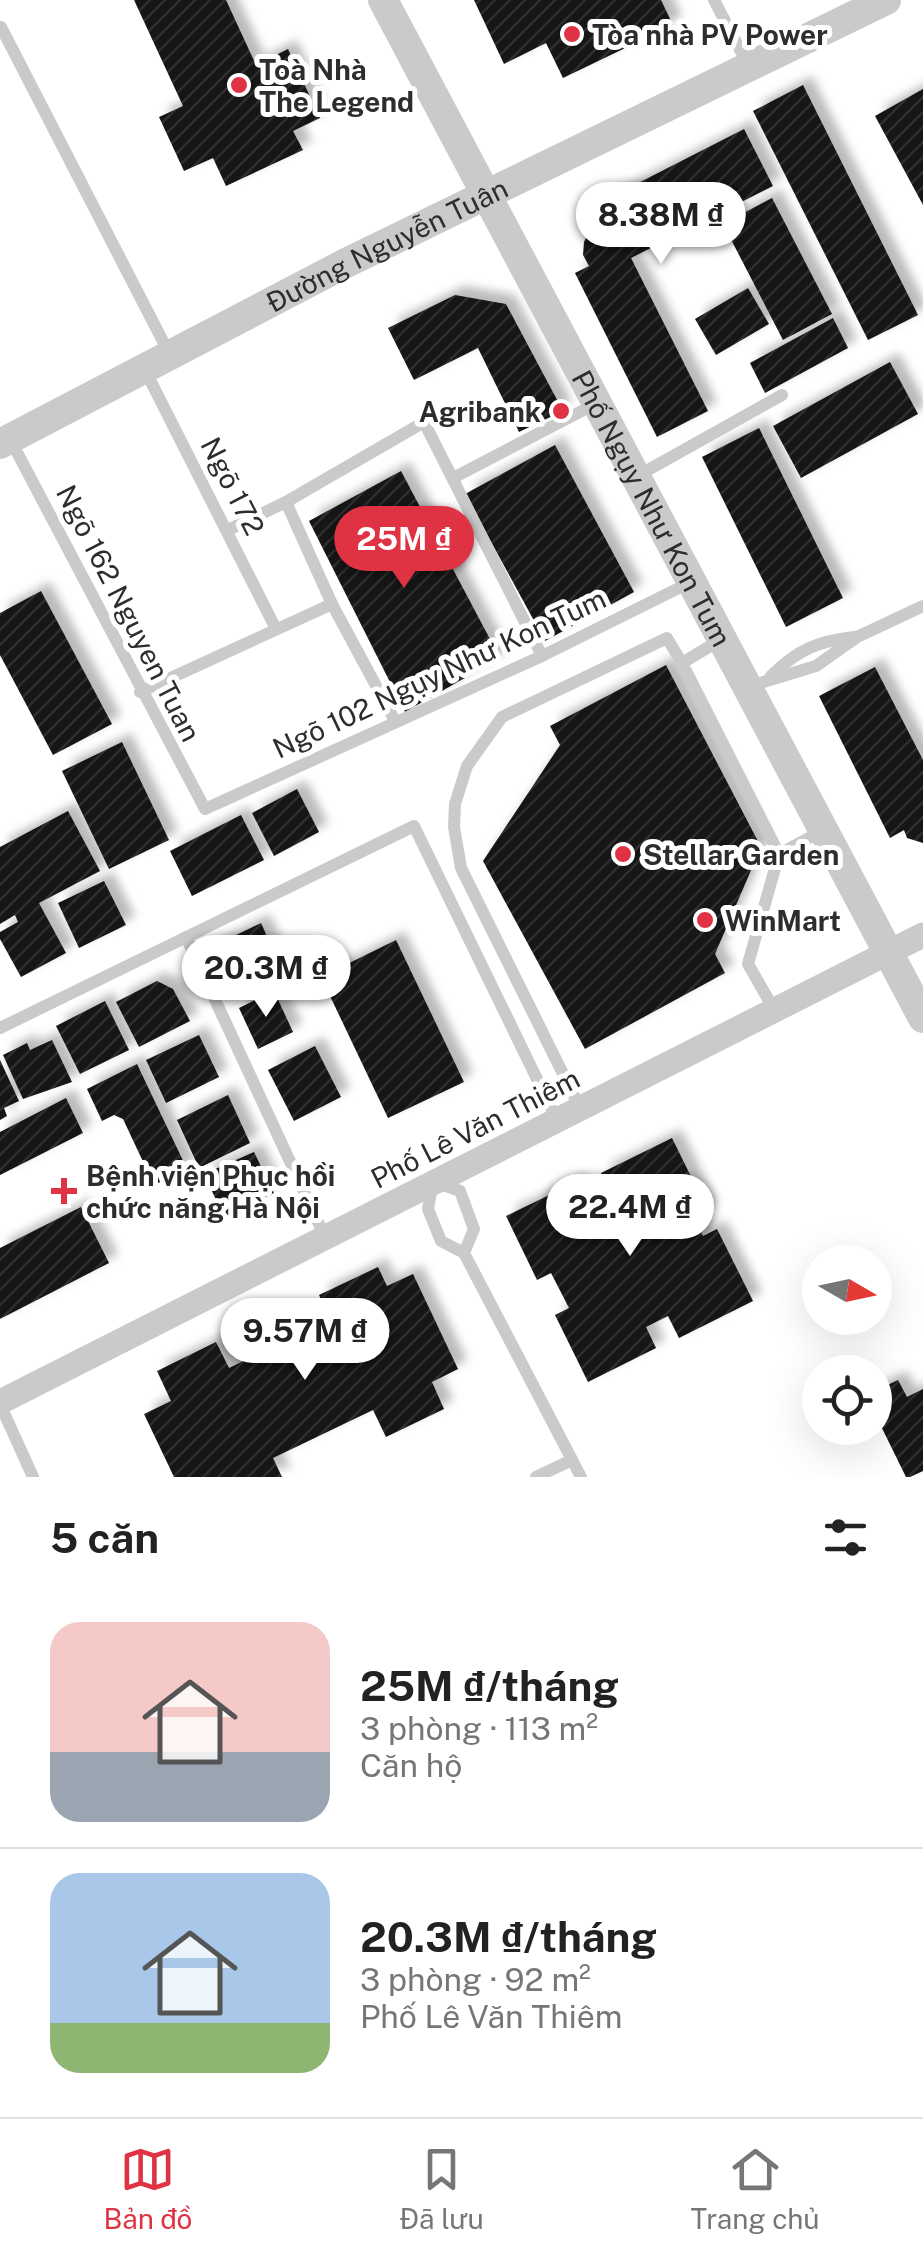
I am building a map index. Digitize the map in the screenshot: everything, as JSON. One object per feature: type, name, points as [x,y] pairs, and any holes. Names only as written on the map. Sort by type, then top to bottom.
[{"type":"street","name":"Phố Ngụy Như Kon Tum","points":[[383,0],[724,638],[761,681],[824,829],[923,1018]]},
{"type":"street","name":"Đường Nguyễn Tuân","points":[[5,442],[156,361],[488,194],[886,0]]},
{"type":"street","name":"Phố Lê Văn Thiêm","points":[[0,1403],[923,935]]},
{"type":"lane","points":[[714,0],[750,67]]},
{"type":"lane","name":"Ngõ 172","points":[[1,27],[276,628]]},
{"type":"lane","points":[[639,475],[782,395]]},
{"type":"lane","points":[[453,478],[600,401]]},
{"type":"lane","points":[[228,530],[286,502],[424,422],[542,656]]},
{"type":"lane","name":"Ngõ 162 Nguyen Tuan","points":[[5,442],[204,809]]},
{"type":"lane","points":[[286,502],[332,604],[395,721]]},
{"type":"lane","name":"Ngõ 102 Ngụy Như Kon Tum","points":[[204,809],[542,656],[694,580]]},
{"type":"lane","points":[[140,692],[332,604]]},
{"type":"lane","points":[[761,681],[816,666],[857,637],[923,606]]},
{"type":"lane","points":[[761,681],[794,654],[822,641],[857,637]]},
{"type":"lane","points":[[580,1108],[456,849],[455,804],[468,766],[502,717],[667,638],[779,854],[748,964],[776,1012]]},
{"type":"lane","points":[[682,663],[724,638]]},
{"type":"lane","points":[[0,1028],[414,826],[556,1120]]},
{"type":"lane","points":[[779,854],[824,829]]},
{"type":"lane","points":[[186,937],[325,1237]]},
{"type":"lane","points":[[464,1253],[474,1229],[460,1192],[433,1181],[428,1209],[441,1241],[464,1253],[581,1477]]},
{"type":"lane","points":[[0,1403],[33,1477]]},
{"type":"lane","points":[[536,1477],[572,1460]]},
{"type":"building","name":"Toà Nhà The Legend","points":[[134,0],[226,0],[256,65],[288,49],[320,118],[293,131],[303,150],[226,186],[213,158],[184,171],[159,117],[183,106]]},
{"type":"building","name":"Tòa nhà PV Power","points":[[474,0],[661,0],[673,25],[563,78],[546,43],[504,64]]},
{"type":"building","points":[[803,85],[918,315],[868,340],[753,111]]},
{"type":"building","points":[[923,89],[923,205],[875,116]]},
{"type":"building","points":[[744,129],[773,186],[631,258],[708,411],[657,437],[575,273],[589,266],[583,255],[584,242],[594,219],[610,211],[605,200]]},
{"type":"building","points":[[772,198],[832,314],[783,340],[723,224]]},
{"type":"building","points":[[748,288],[769,324],[716,355],[695,319]]},
{"type":"building","points":[[455,295],[506,304],[563,411],[519,432],[478,348],[414,380],[388,328]]},
{"type":"building","points":[[833,318],[848,348],[765,393],[750,363]]},
{"type":"building","points":[[890,362],[918,414],[801,478],[773,426]]},
{"type":"building","points":[[759,428],[843,598],[786,627],[702,457]]},
{"type":"building","points":[[555,445],[634,592],[545,641],[465,494]]},
{"type":"building","points":[[401,471],[500,658],[405,712],[309,521]]},
{"type":"building","points":[[41,591],[112,724],[53,755],[0,655],[0,613]]},
{"type":"building","name":"Stellar Garden","points":[[666,665],[761,847],[715,954],[725,973],[585,1049],[483,861],[560,745],[550,726]]},
{"type":"building","points":[[875,667],[923,760],[923,843],[907,838],[904,830],[890,838],[819,696]]},
{"type":"building","points":[[122,742],[169,840],[109,869],[62,771]]},
{"type":"building","points":[[297,789],[319,832],[274,856],[252,813]]},
{"type":"building","points":[[68,811],[100,871],[39,903],[66,953],[21,977],[0,939],[0,932],[18,922],[15,915],[0,924],[0,847]]},
{"type":"building","points":[[241,815],[264,860],[192,896],[170,851]]},
{"type":"building","points":[[104,881],[126,925],[79,948],[58,903]]},
{"type":"building","points":[[261,923],[282,969],[228,994],[207,949]]},
{"type":"building","points":[[396,940],[464,1082],[388,1118],[321,977]]},
{"type":"building","points":[[157,981],[173,989],[190,1021],[139,1047],[116,1002]]},
{"type":"building","points":[[274,991],[293,1032],[258,1049],[239,1008]]},
{"type":"building","points":[[105,1001],[129,1050],[80,1074],[56,1026]]},
{"type":"building","points":[[199,1035],[219,1077],[166,1103],[146,1060]]},
{"type":"building","points":[[52,1040],[72,1082],[23,1099],[3,1055],[27,1043],[30,1050]]},
{"type":"building","points":[[315,1046],[341,1097],[294,1121],[268,1070]]},
{"type":"building","points":[[0,1060],[19,1101],[4,1108],[7,1116],[0,1120]]},
{"type":"building","points":[[137,1064],[187,1169],[154,1185],[123,1119],[114,1115],[102,1121],[87,1089]]},
{"type":"building","points":[[228,1095],[250,1143],[199,1168],[177,1120]]},
{"type":"building","points":[[66,1098],[83,1133],[0,1175],[0,1132]]},
{"type":"building","points":[[672,1138],[708,1211],[693,1218],[703,1236],[717,1229],[753,1301],[679,1338],[668,1316],[646,1327],[656,1348],[588,1382],[555,1315],[569,1308],[551,1273],[537,1280],[506,1216],[576,1182],[586,1202],[609,1191],[601,1173]]},
{"type":"building","points":[[254,1152],[274,1193],[224,1217],[204,1174]]},
{"type":"building","points":[[81,1207],[109,1263],[0,1319],[0,1248]]},
{"type":"building","points":[[378,1267],[387,1286],[413,1274],[458,1369],[432,1382],[444,1409],[386,1437],[373,1410],[273,1458],[282,1477],[174,1477],[144,1414],[171,1401],[157,1371],[216,1342],[229,1368],[330,1319],[319,1295]]},
{"type":"building","points":[[898,1380],[907,1397],[923,1389],[923,1471],[910,1477],[906,1477],[890,1445],[892,1383]]},
{"type":"place","name":"Tòa nhà PV Power","points":[[572,34]]},
{"type":"place","name":"Toà Nhà The Legend","points":[[239,85]]},
{"type":"place","name":"Agribank","points":[[561,411]]},
{"type":"place","name":"Stellar Garden","points":[[623,854]]},
{"type":"place","name":"WinMart","points":[[705,920]]},
{"type":"place","name":"Bệnh viện Phục hồi chức năng Hà Nội","points":[[64,1191]]}]
